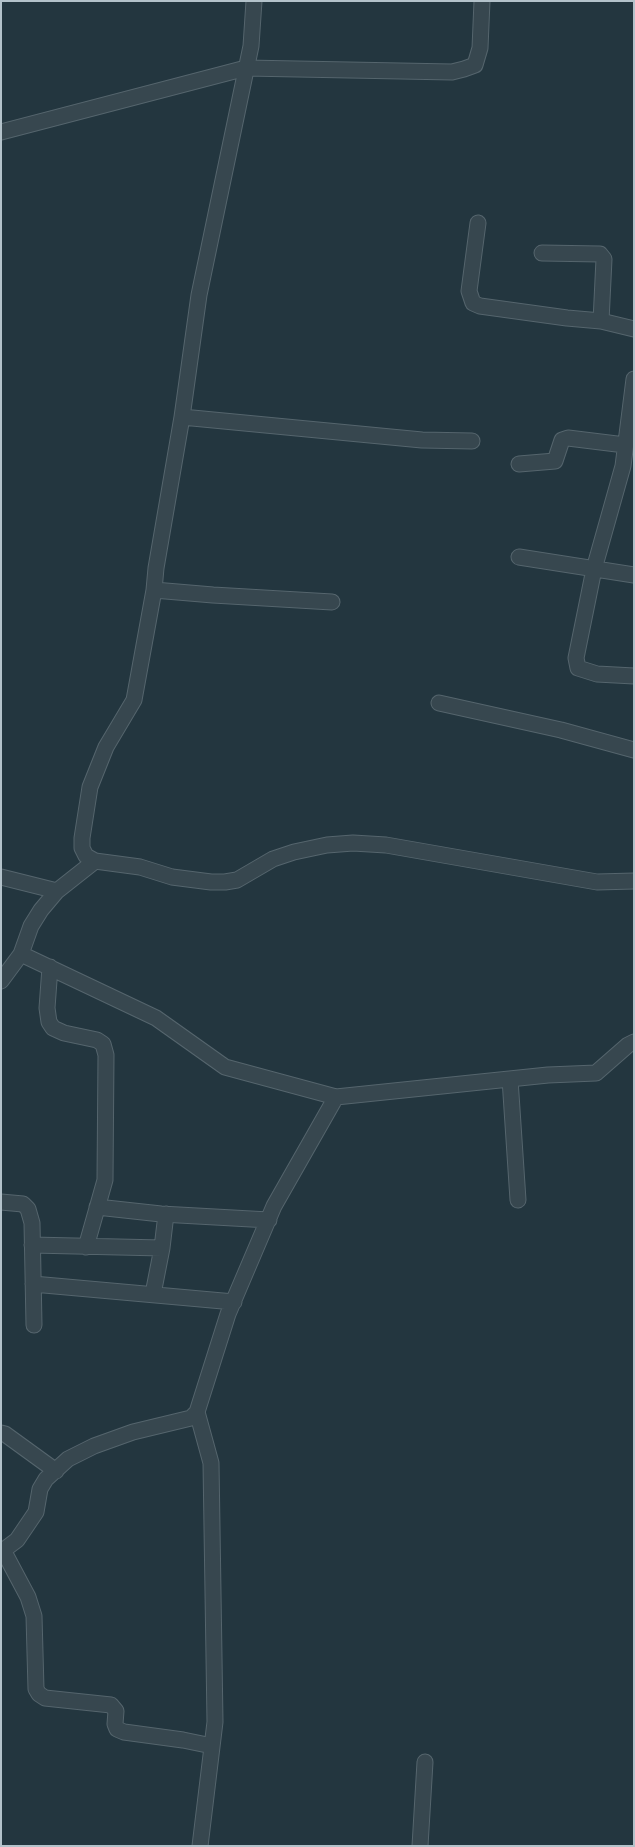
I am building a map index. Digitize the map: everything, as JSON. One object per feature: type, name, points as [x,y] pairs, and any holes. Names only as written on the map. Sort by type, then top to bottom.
[{"type":"street","points":[[254,1],[251,46],[199,295],[182,417],[156,568],[154,590],[134,700],[106,747],[90,787],[85,809],[82,848],[86,856],[95,861],[140,867],[172,877],[211,882],[237,880],[273,859],[294,852],[327,845],[353,843],[386,845],[597,882],[634,881]]},
{"type":"street","points":[[1,132],[246,68],[452,72],[464,69],[474,65],[480,48],[482,1]]},
{"type":"street","points":[[478,223],[469,291],[473,303],[480,306],[567,318],[601,321],[634,329]]},
{"type":"street","points":[[542,253],[600,254],[604,259],[601,321]]},
{"type":"street","points":[[634,379],[623,466],[594,569],[576,658],[578,668],[597,674],[634,676]]},
{"type":"street","points":[[182,417],[422,440],[472,441]]},
{"type":"street","points":[[519,464],[555,461],[562,440],[568,438],[625,445]]},
{"type":"street","points":[[519,557],[634,575]]},
{"type":"street","points":[[154,590],[332,602]]},
{"type":"street","points":[[439,703],[561,730],[634,750]]},
{"type":"street","points":[[1,981],[41,910],[57,891],[95,861]]},
{"type":"street","points":[[1,878],[57,891]]},
{"type":"street","points":[[12,961],[50,967],[156,1018],[225,1067],[336,1097],[510,1079],[596,1073],[628,1045],[634,1042]]},
{"type":"street","points":[[50,967],[46,1008],[49,1022],[53,1028],[64,1033],[96,1040],[103,1044],[106,1055],[105,1180],[86,1247]]},
{"type":"street","points":[[510,1079],[518,1200]]},
{"type":"street","points":[[212,1746],[183,1740],[124,1732],[117,1729],[115,1724],[116,1711],[111,1705],[45,1698],[39,1694],[36,1689],[34,1616],[28,1597],[2,1551],[17,1540],[36,1512],[40,1489],[46,1479],[68,1459],[94,1446],[133,1432],[191,1418],[197,1412],[234,1302],[274,1206],[336,1097]]},
{"type":"street","points":[[1,1202],[23,1204],[28,1209],[32,1223],[34,1325]]},
{"type":"street","points":[[97,1207],[166,1214],[269,1220]]},
{"type":"street","points":[[153,1294],[162,1248],[166,1214]]},
{"type":"street","points":[[32,1245],[162,1248]]},
{"type":"street","points":[[33,1284],[234,1302]]},
{"type":"street","points":[[197,1412],[211,1463],[215,1722],[200,1846]]},
{"type":"street","points":[[1,1433],[5,1434],[56,1471]]},
{"type":"street","points":[[420,1846],[425,1762]]}]
